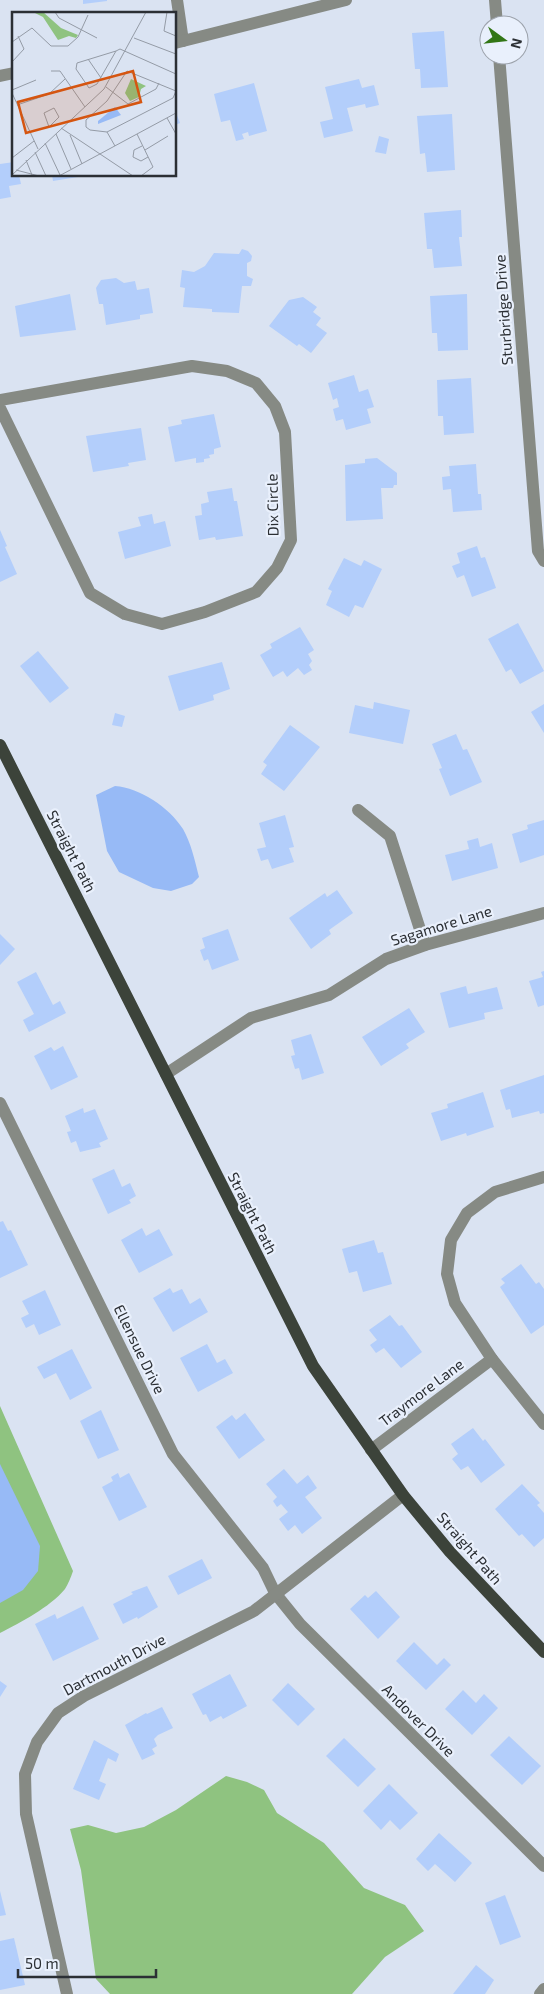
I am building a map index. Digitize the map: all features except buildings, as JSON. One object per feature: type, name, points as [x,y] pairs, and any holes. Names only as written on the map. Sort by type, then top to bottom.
[{"type":"main road","name":"Straight Path","points":[[0,745],[313,1366],[403,1495],[450,1552],[544,1652]]},
{"type":"street","points":[[177,0],[179,42],[346,0]]},
{"type":"street","points":[[495,0],[496,15]]},
{"type":"street","name":"Sturbridge Drive","points":[[500,65],[538,551],[544,561]]},
{"type":"street","name":"Dix Circle","points":[[0,400],[192,366],[227,371],[256,383],[275,406],[285,432],[291,540],[277,568],[256,592],[205,612],[162,624],[125,614],[90,593],[0,408]]},
{"type":"street","points":[[358,810],[390,836],[425,945]]},
{"type":"street","name":"Sagamore Lane","points":[[166,1074],[251,1018],[329,995],[386,959],[425,945],[544,913]]},
{"type":"street","name":"Ellensue Drive","points":[[0,1103],[173,1454],[263,1568],[275,1593]]},
{"type":"street","points":[[544,1177],[495,1192],[467,1213],[451,1240],[447,1274],[455,1303],[492,1359],[544,1424]]},
{"type":"street","name":"Traymore Lane","points":[[371,1450],[492,1359]]},
{"type":"street","name":"Dartmouth Drive","points":[[67,1994],[26,1814],[25,1774],[37,1742],[58,1713],[84,1696],[254,1610],[403,1495]]},
{"type":"street","name":"Andover Drive","points":[[275,1593],[307,1631],[544,1866]]},
{"type":"street","points":[[540,1994],[544,1989]]},
{"type":"green space","points":[[0,1406],[73,1571],[65,1589],[51,1602],[0,1633]]},
{"type":"green space","points":[[226,1776],[247,1782],[264,1790],[277,1813],[324,1843],[364,1888],[405,1905],[424,1931],[385,1957],[352,1994],[110,1994],[96,1979],[81,1870],[70,1829],[88,1825],[116,1833],[144,1827],[176,1810]]},
{"type":"water","points":[[115,786],[134,790],[153,800],[177,821],[183,829],[193,852],[199,877],[192,884],[171,891],[153,888],[119,872],[107,851],[96,795]]},
{"type":"water","points":[[0,1464],[40,1546],[38,1571],[23,1590],[0,1603]]}]
